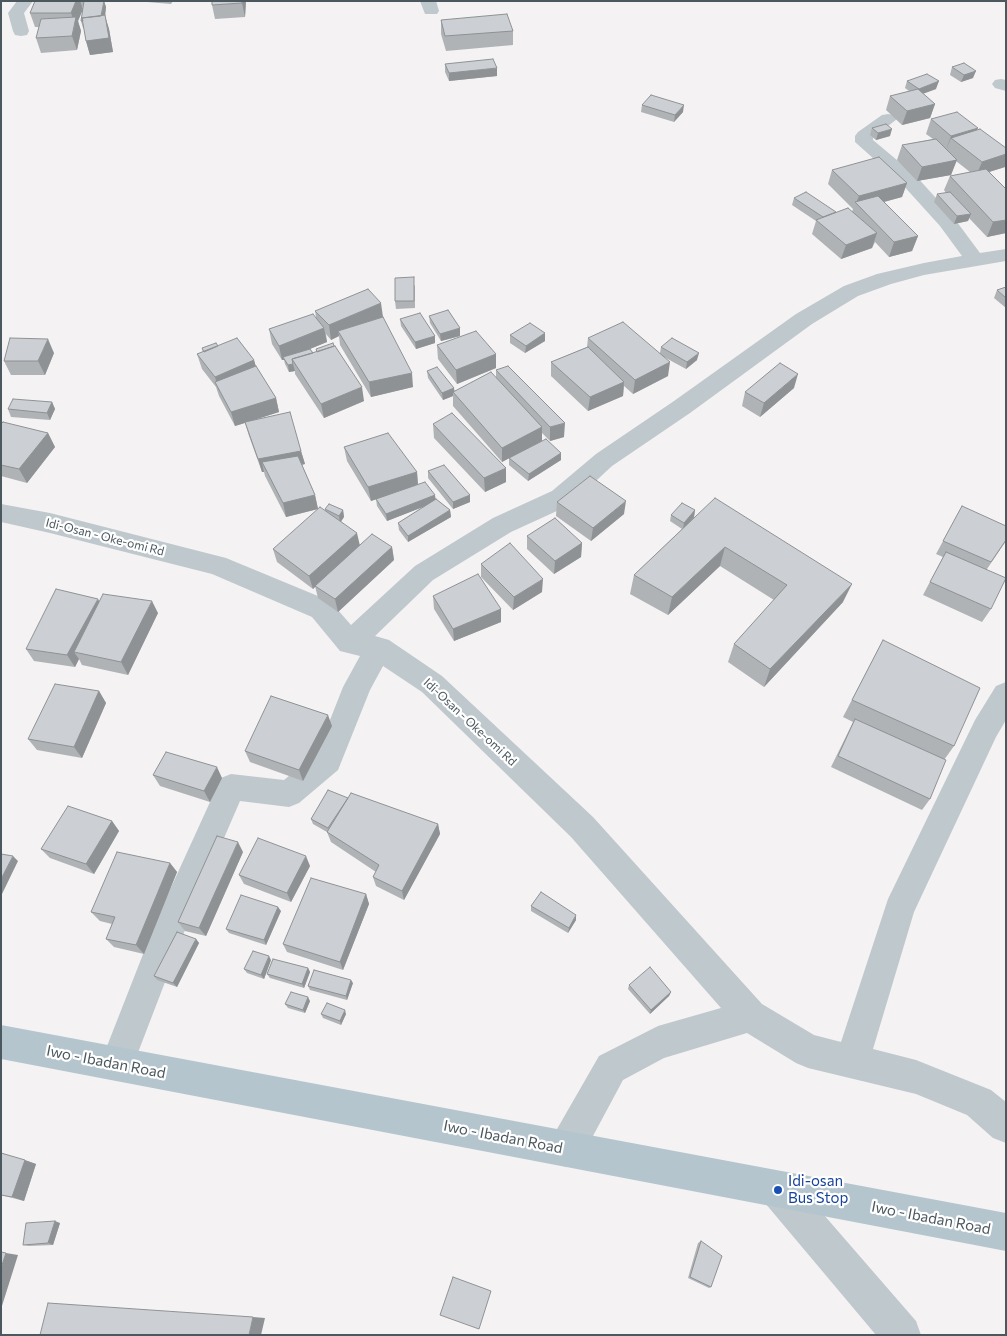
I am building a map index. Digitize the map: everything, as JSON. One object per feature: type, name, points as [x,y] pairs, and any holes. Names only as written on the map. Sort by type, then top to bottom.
[{"type":"main road","name":"Iwo - Ibadan Road","points":[[1,1042],[1006,1232]]},
{"type":"street","points":[[21,31],[16,13],[25,1]]},
{"type":"street","points":[[888,119],[864,136],[864,142],[871,150],[909,180],[947,222],[975,260]]},
{"type":"street","points":[[350,643],[424,573],[502,525],[561,498],[604,460],[682,407],[804,319],[851,291],[884,279],[924,269],[1006,255]]},
{"type":"street","name":"Idi-Osan - Oke-omi Rd","points":[[1,513],[50,523],[217,565],[321,609],[350,643],[379,648],[432,684],[582,828],[750,1016],[808,1051],[916,1077],[979,1102],[1006,1125]]},
{"type":"street","points":[[117,1064],[174,916],[231,787],[289,794],[328,761],[357,687],[379,648]]},
{"type":"street","points":[[852,1062],[899,910],[985,729],[1006,694]]},
{"type":"street","points":[[566,1149],[611,1068],[658,1043],[750,1016]]},
{"type":"street","points":[[778,1190],[902,1335]]},
{"type":"building","points":[[35,1],[76,1],[71,13],[30,13]]},
{"type":"building","points":[[84,1],[104,1],[101,16],[82,18],[83,21],[81,21]]},
{"type":"building","points":[[212,1],[242,1],[242,3],[212,5]]},
{"type":"building","points":[[507,14],[513,31],[445,36],[441,20]]},
{"type":"building","points":[[105,15],[109,38],[86,41],[82,18]]},
{"type":"building","points":[[76,17],[72,36],[36,38],[41,19]]},
{"type":"building","points":[[493,59],[497,68],[449,73],[445,64]]},
{"type":"building","points":[[964,63],[976,71],[964,75],[952,67]]},
{"type":"building","points":[[927,74],[939,81],[919,89],[907,81]]},
{"type":"building","points":[[918,89],[935,104],[907,111],[890,96]]},
{"type":"building","points":[[651,95],[684,105],[675,115],[642,105]]},
{"type":"building","points":[[957,112],[978,128],[951,136],[931,119]]},
{"type":"building","points":[[886,124],[892,129],[878,133],[872,128]]},
{"type":"building","points":[[980,129],[1006,148],[1006,154],[982,162],[951,138]]},
{"type":"building","points":[[936,139],[957,160],[922,167],[902,145]]},
{"type":"building","points":[[879,157],[907,183],[859,196],[832,170]]},
{"type":"building","points":[[986,169],[1006,189],[1006,220],[993,222],[950,176]]},
{"type":"building","points":[[806,192],[836,212],[823,217],[794,198]]},
{"type":"building","points":[[950,192],[971,214],[957,216],[937,194]]},
{"type":"building","points":[[878,196],[918,236],[894,242],[855,202]]},
{"type":"building","points":[[848,208],[877,233],[846,245],[816,220]]},
{"type":"building","points":[[414,277],[414,301],[395,301],[395,278]]},
{"type":"building","points":[[1006,287],[1006,298],[997,290]]},
{"type":"building","points":[[368,289],[381,303],[329,325],[315,311]]},
{"type":"building","points":[[448,310],[460,328],[440,334],[429,316]]},
{"type":"building","points":[[420,313],[435,336],[415,342],[400,319]]},
{"type":"building","points":[[313,314],[324,328],[279,346],[269,329]]},
{"type":"building","points":[[383,317],[412,373],[369,382],[338,331]]},
{"type":"building","points":[[623,322],[670,362],[635,380],[588,338]]},
{"type":"building","points":[[530,323],[545,333],[526,346],[510,335]]},
{"type":"building","points":[[476,331],[496,354],[456,370],[437,345]]},
{"type":"building","points":[[10,338],[48,339],[38,361],[4,361]]},
{"type":"building","points":[[237,338],[254,360],[215,377],[197,354]]},
{"type":"building","points":[[672,338],[699,353],[687,362],[661,347]]},
{"type":"building","points":[[216,343],[218,346],[204,352],[202,348]]},
{"type":"building","points":[[333,343],[334,346],[317,352],[316,349]]},
{"type":"building","points":[[335,346],[362,387],[321,404],[292,359]]},
{"type":"building","points":[[588,347],[624,382],[590,397],[551,362]]},
{"type":"building","points":[[310,349],[313,353],[292,359],[293,364],[288,365],[283,357]]},
{"type":"building","points":[[780,363],[798,374],[764,403],[745,392]]},
{"type":"building","points":[[256,366],[276,398],[231,412],[215,382]]},
{"type":"building","points":[[508,366],[565,423],[550,427],[496,370]]},
{"type":"building","points":[[437,367],[454,388],[442,393],[427,371]]},
{"type":"building","points":[[491,372],[542,427],[502,448],[453,392]]},
{"type":"building","points":[[13,399],[52,402],[47,413],[8,409]]},
{"type":"building","points":[[290,412],[301,451],[258,459],[245,422]]},
{"type":"building","points":[[452,413],[506,468],[484,478],[433,424]]},
{"type":"building","points":[[3,422],[48,433],[19,469],[1,465],[1,424]]},
{"type":"building","points":[[388,433],[417,472],[368,487],[344,447]]},
{"type":"building","points":[[546,439],[561,453],[529,474],[509,458]]},
{"type":"building","points":[[298,456],[315,495],[283,503],[262,462]]},
{"type":"building","points":[[444,465],[470,495],[453,502],[428,471]]},
{"type":"building","points":[[590,476],[626,501],[593,528],[557,502]]},
{"type":"building","points":[[425,482],[435,495],[386,514],[376,499]]},
{"type":"building","points":[[715,498],[852,584],[770,669],[734,644],[787,585],[725,547],[672,597],[634,575]]},
{"type":"building","points":[[436,499],[450,510],[408,536],[398,523]]},
{"type":"building","points":[[682,503],[695,510],[684,523],[671,515]]},
{"type":"building","points":[[329,504],[343,510],[339,516],[325,509]]},
{"type":"building","points":[[962,506],[1006,526],[1006,540],[991,562],[943,541]]},
{"type":"building","points":[[320,507],[357,533],[309,576],[273,549]]},
{"type":"building","points":[[555,518],[582,543],[555,561],[527,536]]},
{"type":"building","points":[[372,534],[392,547],[335,599],[315,586]]},
{"type":"building","points":[[510,543],[543,579],[514,597],[481,564]]},
{"type":"building","points":[[946,552],[1006,578],[991,609],[930,582]]},
{"type":"building","points":[[478,574],[501,609],[453,629],[433,596]]},
{"type":"building","points":[[56,589],[98,599],[67,655],[26,649]]},
{"type":"building","points":[[103,594],[152,601],[121,662],[74,652]]},
{"type":"building","points":[[883,640],[980,688],[954,746],[852,700]]},
{"type":"building","points":[[55,684],[99,691],[74,747],[28,739]]},
{"type":"building","points":[[271,696],[328,715],[299,770],[245,751]]},
{"type":"building","points":[[855,719],[946,760],[930,799],[838,756]]},
{"type":"building","points":[[166,752],[217,767],[204,791],[153,775]]},
{"type":"building","points":[[328,790],[348,798],[328,828],[311,819]]},
{"type":"building","points":[[351,793],[438,824],[402,891],[373,877],[379,865],[327,832]]},
{"type":"building","points":[[68,806],[112,821],[86,864],[41,849]]},
{"type":"building","points":[[217,836],[238,842],[199,928],[178,922]]},
{"type":"building","points":[[258,838],[306,856],[287,893],[239,875]]},
{"type":"building","points":[[117,852],[170,863],[136,945],[106,939],[115,917],[91,912]]},
{"type":"building","points":[[1,854],[13,856],[1,879]]},
{"type":"building","points":[[311,878],[366,894],[340,962],[283,944]]},
{"type":"building","points":[[541,892],[576,915],[569,928],[531,906]]},
{"type":"building","points":[[241,895],[278,907],[264,940],[226,929]]},
{"type":"building","points":[[177,932],[196,939],[173,983],[154,976]]},
{"type":"building","points":[[253,951],[269,956],[261,975],[244,969]]},
{"type":"building","points":[[273,959],[308,968],[302,984],[267,974]]},
{"type":"building","points":[[650,967],[671,992],[651,1010],[629,985]]},
{"type":"building","points":[[314,970],[351,980],[346,996],[308,986]]},
{"type":"building","points":[[291,992],[308,997],[303,1010],[285,1004]]},
{"type":"building","points":[[327,1003],[345,1010],[340,1021],[321,1014]]},
{"type":"building","points":[[1,1153],[25,1160],[12,1197],[1,1195]]},
{"type":"building","points":[[55,1221],[48,1243],[23,1245],[26,1223]]},
{"type":"building","points":[[701,1241],[722,1256],[711,1287],[690,1277]]},
{"type":"building","points":[[1,1252],[6,1253],[1,1268]]},
{"type":"building","points":[[453,1277],[491,1291],[479,1329],[440,1315]]},
{"type":"building","points":[[48,1303],[253,1317],[249,1335],[40,1335]]},
{"type":"place","name":"Idi-osan Bus Stop","points":[[778,1190]]}]
